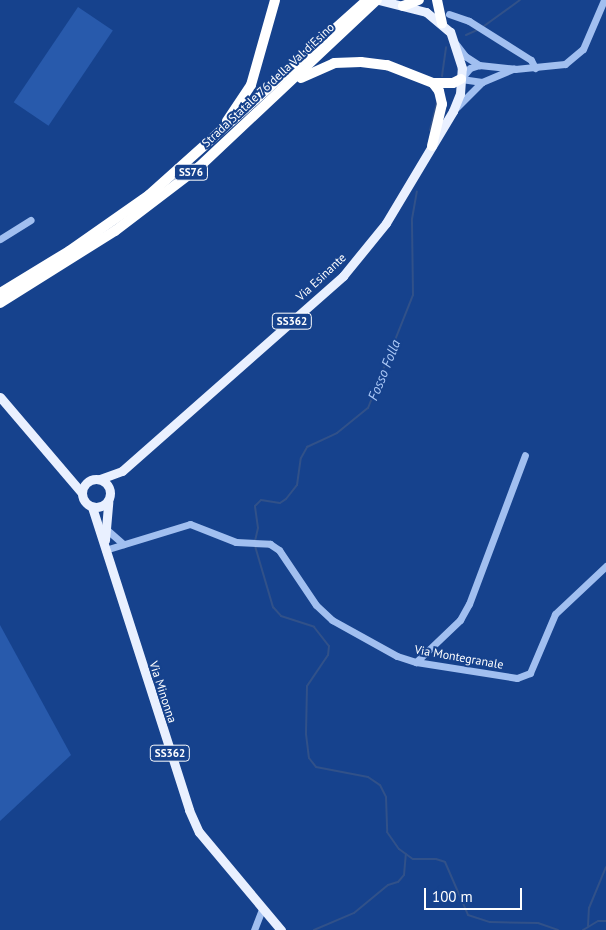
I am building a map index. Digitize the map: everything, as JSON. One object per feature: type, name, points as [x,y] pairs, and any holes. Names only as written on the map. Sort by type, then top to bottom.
[{"type":"highway","points":[[149,195],[209,140],[244,98],[256,71],[275,0]]},
{"type":"highway","name":"Strada Statale 76 della Val d'Esino","points":[[0,303],[115,231],[198,167],[282,91],[358,13],[367,0]]},
{"type":"highway","name":"Strada Statale 76 della Val d'Esino","points":[[0,293],[69,252],[149,195],[358,13],[378,0]]},
{"type":"highway","points":[[403,6],[419,0]]},
{"type":"highway","points":[[438,0],[442,23]]},
{"type":"highway","points":[[282,91],[312,71],[334,63],[361,62],[387,65],[433,83],[453,83],[461,79]]},
{"type":"highway","points":[[432,146],[442,104],[439,90],[433,83]]},
{"type":"main road","name":"SS362","points":[[378,0],[426,12],[442,23],[455,43],[461,79]]},
{"type":"main road","name":"Via Esinante","points":[[100,480],[122,471],[343,276],[386,223],[454,111],[461,79]]},
{"type":"main road","points":[[0,397],[82,493],[89,481],[70,478]]},
{"type":"main road","name":"Via Esinante","points":[[109,498],[122,471]]},
{"type":"main road","name":"SS362","points":[[89,481],[100,480]]},
{"type":"main road","points":[[92,507],[101,507],[109,498],[107,484],[100,480]]},
{"type":"main road","name":"SS362","points":[[82,493],[85,502],[92,507]]},
{"type":"main road","name":"Via Minonna","points":[[105,550],[109,498]]},
{"type":"main road","name":"Via Minonna","points":[[92,507],[189,810],[199,832],[281,930]]},
{"type":"street","points":[[461,79],[470,68],[479,65],[515,69],[565,64],[583,49],[604,0]]},
{"type":"street","points":[[449,14],[486,31],[531,60],[535,68]]},
{"type":"street","points":[[455,43],[465,56],[479,65]]},
{"type":"street","points":[[454,111],[482,82],[515,69]]},
{"type":"street","points":[[461,79],[482,82]]},
{"type":"street","points":[[0,239],[31,220]]},
{"type":"street","points":[[416,662],[460,620],[472,597],[525,455]]},
{"type":"street","name":"Via Montegranale","points":[[105,550],[190,524],[236,542],[270,544],[279,550],[316,605],[332,620],[397,656],[416,662],[525,677],[555,614],[606,566]]},
{"type":"street","points":[[106,529],[123,544]]},
{"type":"street","points":[[254,930],[262,909]]},
{"type":"shaded area","points":[[78,7],[113,30],[49,126],[14,102]]},
{"type":"shaded area","points":[[0,625],[71,755],[0,821]]},
{"type":"waterway","name":"Fosso Folla","points":[[484,26],[520,0]]},
{"type":"waterway","name":"Fosso Folla","points":[[466,35],[477,30]]},
{"type":"waterway","points":[[442,76],[446,47]]},
{"type":"waterway","points":[[430,130],[437,101]]},
{"type":"waterway","name":"Fosso Folla","points":[[255,541],[258,528],[255,506],[261,500],[280,503],[286,499],[297,485],[301,458],[307,447],[337,433],[368,408],[413,295],[412,219],[417,191]]},
{"type":"waterway","name":"Fosso Folla","points":[[255,546],[273,607],[281,616],[314,627],[329,646],[328,655],[307,686],[306,734],[309,758],[316,767],[368,777],[380,785],[386,797],[387,832],[399,849],[413,859],[436,859],[445,862],[468,915],[490,922],[538,923],[558,930]]},
{"type":"waterway","name":"Fosso Folla","points":[[314,930],[354,913],[388,885],[398,882],[404,875],[406,854]]},
{"type":"waterway","points":[[588,926],[589,908],[606,867]]},
{"type":"waterway","points":[[583,930],[598,921],[606,921]]}]
